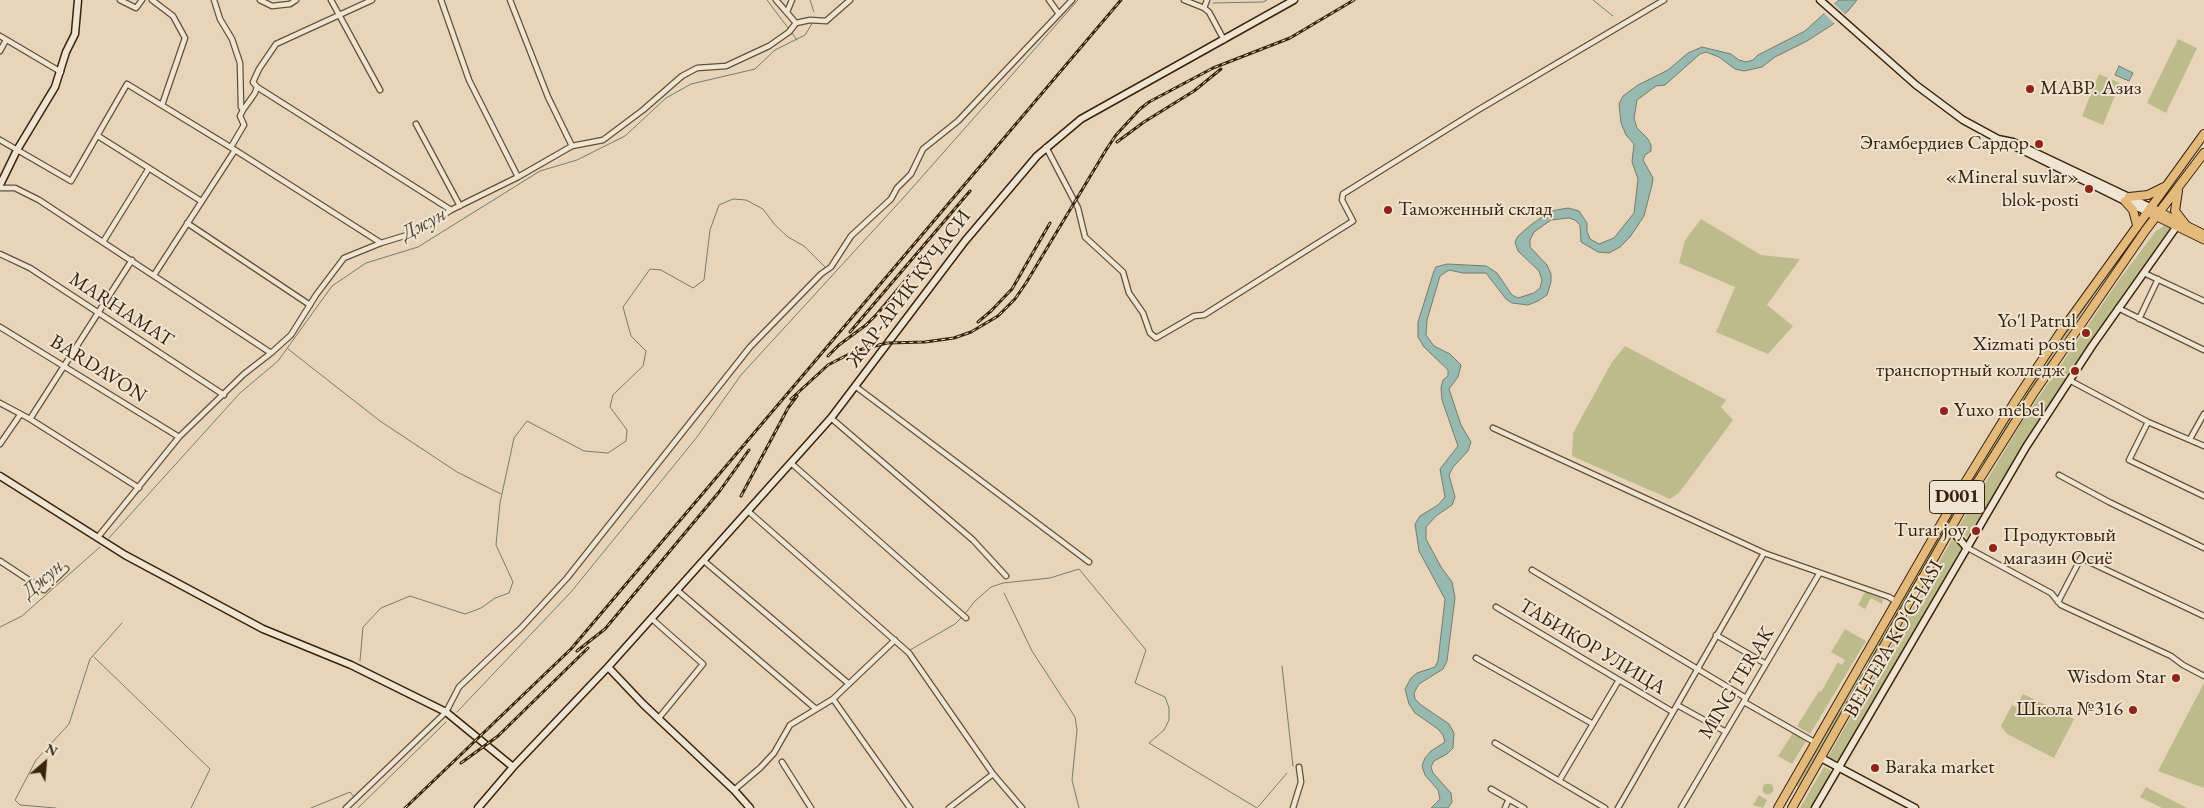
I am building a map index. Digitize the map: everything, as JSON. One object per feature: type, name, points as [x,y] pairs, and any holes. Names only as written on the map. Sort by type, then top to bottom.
[{"type":"highway","name":"D001","points":[[1778,808],[1974,467],[2041,361],[2204,134]]},
{"type":"highway","name":"D001","points":[[1793,806],[1984,473],[2055,361],[2158,214],[2204,153]]},
{"type":"highway","points":[[2137,225],[2133,210],[2127,199],[2148,195],[2166,186]]},
{"type":"highway","points":[[2179,186],[2175,211],[2181,225]]},
{"type":"highway","points":[[1974,467],[1981,466],[1984,473]]},
{"type":"highway","points":[[1860,665],[1870,671]]},
{"type":"highway","points":[[1784,799],[1793,806]]},
{"type":"main road","points":[[0,186],[17,150],[55,87],[66,52],[75,34],[78,0]]},
{"type":"main road","name":"ЖАР-АРИК КЎЧАСИ","points":[[478,808],[652,619],[830,418],[965,241],[1046,147],[1080,120],[1294,0]]},
{"type":"main road","points":[[1820,0],[1916,85],[1942,106],[1974,126],[2005,142],[2013,142],[2158,214],[2204,234]]},
{"type":"main road","points":[[2181,225],[2204,240]]},
{"type":"main road","name":"BELTEPA KO'CHASI","points":[[1815,808],[2026,446],[2118,308],[2181,225]]},
{"type":"main road","points":[[0,476],[125,555],[264,629],[350,665],[446,712],[514,767]]},
{"type":"main road","points":[[1951,529],[1966,547]]},
{"type":"main road","points":[[608,667],[658,719],[734,790],[750,808]]},
{"type":"main road","points":[[1821,758],[1915,808]]},
{"type":"street","points":[[120,0],[136,8],[142,0]]},
{"type":"street","points":[[152,0],[173,16],[185,38],[162,105]]},
{"type":"street","points":[[214,0],[220,19],[232,39],[240,63],[241,107],[243,110]]},
{"type":"street","points":[[260,0],[272,6],[290,4],[296,0]]},
{"type":"street","points":[[332,0],[380,90]]},
{"type":"street","points":[[372,0],[276,44],[259,69],[253,82],[257,87],[451,210]]},
{"type":"street","points":[[440,0],[469,80],[518,177]]},
{"type":"street","points":[[510,0],[548,98],[572,146]]},
{"type":"street","points":[[776,0],[796,23]]},
{"type":"street","points":[[787,12],[792,0]]},
{"type":"street","points":[[98,537],[180,437],[244,374],[291,335],[344,258],[381,243],[417,232],[451,210],[518,177],[572,146],[603,140],[650,104],[682,76],[697,68],[726,66],[760,50],[789,32],[796,23],[810,20],[826,21],[850,0]]},
{"type":"street","points":[[1049,0],[1059,14]]},
{"type":"street","points":[[346,808],[446,712],[459,687],[521,628],[567,578],[750,348],[827,270],[851,236],[891,199],[897,188],[910,174],[923,149],[958,121],[1072,0]]},
{"type":"street","points":[[1184,0],[1209,12],[1224,40]]},
{"type":"street","points":[[1204,8],[1207,0]]},
{"type":"street","points":[[1046,147],[1078,208],[1085,237],[1122,272],[1129,293],[1143,313],[1150,333],[1156,338],[1194,316],[1204,315],[1353,221],[1342,200],[1343,194],[1478,110],[1663,0]]},
{"type":"street","points":[[0,36],[61,72]]},
{"type":"street","points":[[0,51],[6,40]]},
{"type":"street","points":[[0,140],[71,181],[127,84],[381,243]]},
{"type":"street","points":[[154,274],[233,149],[244,125],[240,116],[257,87]]},
{"type":"street","points":[[416,124],[460,206]]},
{"type":"street","points":[[98,136],[201,201]]},
{"type":"street","points":[[103,242],[149,168]]},
{"type":"street","points":[[0,186],[15,188],[40,200],[271,353]]},
{"type":"street","points":[[187,223],[310,305]]},
{"type":"street","name":"MARHAMAT","points":[[0,254],[30,268],[224,395]]},
{"type":"street","points":[[30,419],[132,260]]},
{"type":"street","points":[[2144,273],[2204,301]]},
{"type":"street","points":[[2139,319],[2158,279]]},
{"type":"street","points":[[2118,308],[2204,350]]},
{"type":"street","name":"BARDAVON","points":[[0,327],[180,437]]},
{"type":"street","points":[[2069,380],[2148,422],[2204,446]]},
{"type":"street","points":[[856,386],[1089,562]]},
{"type":"street","points":[[0,403],[30,419],[139,488]]},
{"type":"street","points":[[2190,439],[2204,414]]},
{"type":"street","points":[[0,444],[20,415]]},
{"type":"street","points":[[830,418],[972,540],[1006,576]]},
{"type":"street","points":[[2148,422],[2129,460],[2204,496]]},
{"type":"street","points":[[1493,428],[1764,553],[1880,594],[1897,602]]},
{"type":"street","points":[[791,463],[966,618]]},
{"type":"street","points":[[2059,475],[2108,502],[2204,548]]},
{"type":"street","points":[[748,511],[909,653],[993,774],[1022,808]]},
{"type":"street","points":[[1966,547],[2051,592],[2058,602],[2067,608],[2171,656],[2183,665],[2203,674]]},
{"type":"street","points":[[1618,808],[1764,553]]},
{"type":"street","points":[[2058,602],[2081,558],[2204,616]]},
{"type":"street","points":[[0,561],[44,590],[66,569]]},
{"type":"street","points":[[704,561],[849,684]]},
{"type":"street","points":[[1532,570],[1698,669],[1816,743]]},
{"type":"street","name":"MING TERAK","points":[[1681,808],[1819,574]]},
{"type":"street","points":[[677,590],[816,709]]},
{"type":"street","name":"ТАБИКОР УЛИЦА","points":[[1496,607],[1673,712]]},
{"type":"street","points":[[652,619],[703,664],[658,719]]},
{"type":"street","points":[[1716,635],[1766,664]]},
{"type":"street","points":[[734,790],[774,753],[790,725],[833,700],[895,640]]},
{"type":"street","points":[[1476,658],[1593,724]]},
{"type":"street","points":[[1559,781],[1619,680]]},
{"type":"street","points":[[833,700],[910,808]]},
{"type":"street","points":[[1677,705],[1726,732]]},
{"type":"street","points":[[1495,743],[1605,808]]},
{"type":"street","points":[[782,762],[811,808]]},
{"type":"street","points":[[1293,808],[1301,782],[1299,767]]},
{"type":"street","points":[[949,808],[993,774]]},
{"type":"street","points":[[1490,789],[1524,808]]},
{"type":"street","points":[[1505,808],[1509,799]]},
{"type":"shaded area","points":[[2178,39],[2197,48],[2166,113],[2147,103]]},
{"type":"shaded area","points":[[2099,74],[2120,83],[2103,125],[2082,116]]},
{"type":"shaded area","points":[[1701,219],[1761,255],[1800,259],[1767,305],[1793,326],[1768,354],[1716,332],[1735,287],[1679,263],[1685,240]]},
{"type":"shaded area","points":[[2164,226],[2170,227],[2170,232],[2072,371],[1967,538],[1958,528],[2023,420],[2119,280],[2156,231]]},
{"type":"shaded area","points":[[2121,255],[2051,359],[1985,463],[1983,461],[2049,357]]},
{"type":"shaded area","points":[[1625,346],[1726,400],[1721,407],[1733,420],[1679,493],[1670,499],[1572,456],[1573,433],[1612,362]]},
{"type":"shaded area","points":[[1976,472],[1978,474],[1869,662],[1867,661]]},
{"type":"shaded area","points":[[1954,536],[1961,549],[1840,759],[1835,761],[1828,757]]},
{"type":"shaded area","points":[[1865,592],[1883,599],[1882,604],[1871,598],[1865,609],[1858,605]]},
{"type":"shaded area","points":[[1845,629],[1866,641],[1810,734],[1797,726],[1819,691],[1821,692],[1838,662],[1842,665],[1845,660],[1831,652]]},
{"type":"shaded area","points":[[1860,672],[1863,674],[1798,787],[1795,786]]},
{"type":"shaded area","points":[[2204,683],[2204,788],[2158,771]]},
{"type":"shaded area","points":[[2023,694],[2074,719],[2054,758],[2007,734],[2001,726],[2012,705],[2016,707]]},
{"type":"shaded area","points":[[1793,733],[1806,741],[1792,764],[1778,756]]},
{"type":"shaded area","points":[[1824,767],[1830,770],[1831,774],[1813,808],[1800,808]]},
{"type":"shaded area","points":[[1768,783],[1774,789],[1768,795],[1762,789]]},
{"type":"shaded area","points":[[2146,787],[2187,808],[2162,808],[2140,797]]},
{"type":"shaded area","points":[[1759,795],[1767,800],[1763,808],[1753,805]]},
{"type":"water","points":[[1839,0],[1857,0],[1832,25],[1807,41],[1775,57],[1762,67],[1744,71],[1735,69],[1719,57],[1706,52],[1700,54],[1665,85],[1656,86],[1637,100],[1634,118],[1637,128],[1651,145],[1651,151],[1645,155],[1643,160],[1653,178],[1644,216],[1630,237],[1620,247],[1609,253],[1598,252],[1581,242],[1580,225],[1575,220],[1569,218],[1551,220],[1534,232],[1530,240],[1530,247],[1547,265],[1551,274],[1551,282],[1547,295],[1528,305],[1512,303],[1506,299],[1486,273],[1463,273],[1449,270],[1440,276],[1427,320],[1426,335],[1434,346],[1450,354],[1461,365],[1458,377],[1449,389],[1461,425],[1471,442],[1468,451],[1453,467],[1449,475],[1455,497],[1452,505],[1436,516],[1426,527],[1426,539],[1441,567],[1452,582],[1455,598],[1447,661],[1443,669],[1419,684],[1414,693],[1415,699],[1421,705],[1449,724],[1454,733],[1453,748],[1447,754],[1434,761],[1431,767],[1433,773],[1451,793],[1452,802],[1448,808],[1431,808],[1440,799],[1438,790],[1425,775],[1422,766],[1425,758],[1431,751],[1445,742],[1443,735],[1438,729],[1415,713],[1409,704],[1405,689],[1411,678],[1417,673],[1435,667],[1438,661],[1445,599],[1419,551],[1415,524],[1420,516],[1438,505],[1445,497],[1440,469],[1458,446],[1442,400],[1441,388],[1443,380],[1448,376],[1448,370],[1424,347],[1418,337],[1418,322],[1436,267],[1447,264],[1486,266],[1497,273],[1512,295],[1518,298],[1534,293],[1540,288],[1542,280],[1539,271],[1518,251],[1515,242],[1518,236],[1532,224],[1551,211],[1568,208],[1579,211],[1587,223],[1590,239],[1599,244],[1614,238],[1634,213],[1638,179],[1632,162],[1634,144],[1626,135],[1621,123],[1619,104],[1623,96],[1638,85],[1668,70],[1688,53],[1702,47],[1731,54],[1739,60],[1746,62],[1753,60],[1758,55],[1805,31]]},
{"type":"water","points":[[2119,66],[2133,73],[2129,81],[2115,75]]},
{"type":"pier","points":[[1833,3],[1847,16],[1836,25],[1823,12]]},
{"type":"waterway","points":[[767,0],[788,28]]},
{"type":"waterway","name":"Джун","points":[[810,0],[814,12]]},
{"type":"waterway","points":[[457,712],[571,592],[697,437],[741,375],[905,196],[1078,0]]},
{"type":"waterway","points":[[1213,3],[1263,2],[1267,0]]},
{"type":"waterway","points":[[1593,0],[1613,16]]},
{"type":"waterway","name":"Джун","points":[[109,538],[240,393],[278,361],[332,286],[366,263],[418,247],[540,171],[577,160],[625,136],[666,98],[691,84],[755,69],[775,50],[805,35],[813,22]]},
{"type":"waterway","name":"Джун","points":[[792,33],[797,40]]},
{"type":"waterway","points":[[360,661],[363,627],[381,608],[410,596],[465,614],[481,608],[495,598],[509,593],[513,582],[496,545],[500,503],[514,438],[527,421],[584,451],[608,453],[626,441],[627,430],[610,407],[613,395],[643,366],[646,351],[631,336],[623,307],[650,269],[661,270],[693,288],[704,280],[710,230],[719,205],[733,199],[746,200],[763,209],[775,225],[788,237],[804,246],[826,268]]},
{"type":"waterway","points":[[288,349],[380,421],[457,472],[501,494]]},
{"type":"waterway","name":"Джун","points":[[0,627],[22,616],[100,547]]},
{"type":"waterway","points":[[965,614],[974,602],[991,587],[1003,583],[1050,578],[1079,569],[1146,650],[1135,683],[1165,697],[1169,708],[1169,720],[1164,730],[1149,743],[1257,808]]},
{"type":"waterway","points":[[1004,593],[1032,651],[1075,717],[1077,730],[1072,780],[1079,808]]},
{"type":"waterway","points":[[910,650],[955,624],[962,617]]},
{"type":"waterway","points":[[56,808],[20,805],[15,800],[36,760],[69,724],[90,659],[122,623]]},
{"type":"waterway","points":[[94,657],[210,769],[191,808]]},
{"type":"waterway","points":[[1282,666],[1293,766]]},
{"type":"waterway","points":[[358,808],[446,722]]},
{"type":"waterway","points":[[1258,807],[1287,773]]},
{"type":"waterway","points":[[311,808],[350,792],[354,797]]},
{"type":"railway","points":[[405,808],[571,649],[1121,0]]},
{"type":"railway","points":[[791,399],[828,365],[855,351],[887,343],[925,342],[954,338],[971,332],[998,316],[1015,299],[1026,283],[1116,135],[1140,109],[1149,102],[1213,68],[1290,38],[1354,0]]},
{"type":"railway","points":[[1117,142],[1144,122],[1194,91],[1221,69]]},
{"type":"railway","points":[[850,332],[970,191]]},
{"type":"railway","points":[[978,322],[1012,289],[1050,223]]},
{"type":"railway","points":[[828,356],[877,314],[924,258]]},
{"type":"railway","points":[[741,496],[788,408],[797,396]]},
{"type":"railway","points":[[577,651],[605,629],[719,492],[749,450]]},
{"type":"railway","points":[[461,763],[498,736],[588,648]]},
{"type":"place","name":"МАВР. Азиз","points":[[2030,89]]},
{"type":"place","name":"Эгамбердиев Сардор","points":[[2039,144]]},
{"type":"place","name":"«Mineral suvlar» blok-posti","points":[[2089,189]]},
{"type":"place","name":"Таможенный склад","points":[[1388,210]]},
{"type":"place","name":"Yo'l Patrul Xizmati posti","points":[[2086,333]]},
{"type":"place","name":"транспортный колледж","points":[[2075,371]]},
{"type":"place","name":"Yuxo mebel","points":[[1944,411]]},
{"type":"place","name":"Turar joy","points":[[1976,531]]},
{"type":"place","name":"Продуктовый магазин Осиё","points":[[1993,548]]},
{"type":"place","name":"Wisdom Star","points":[[2176,678]]},
{"type":"place","name":"Школа №316","points":[[2133,710]]},
{"type":"place","name":"Baraka market","points":[[1875,768]]}]
